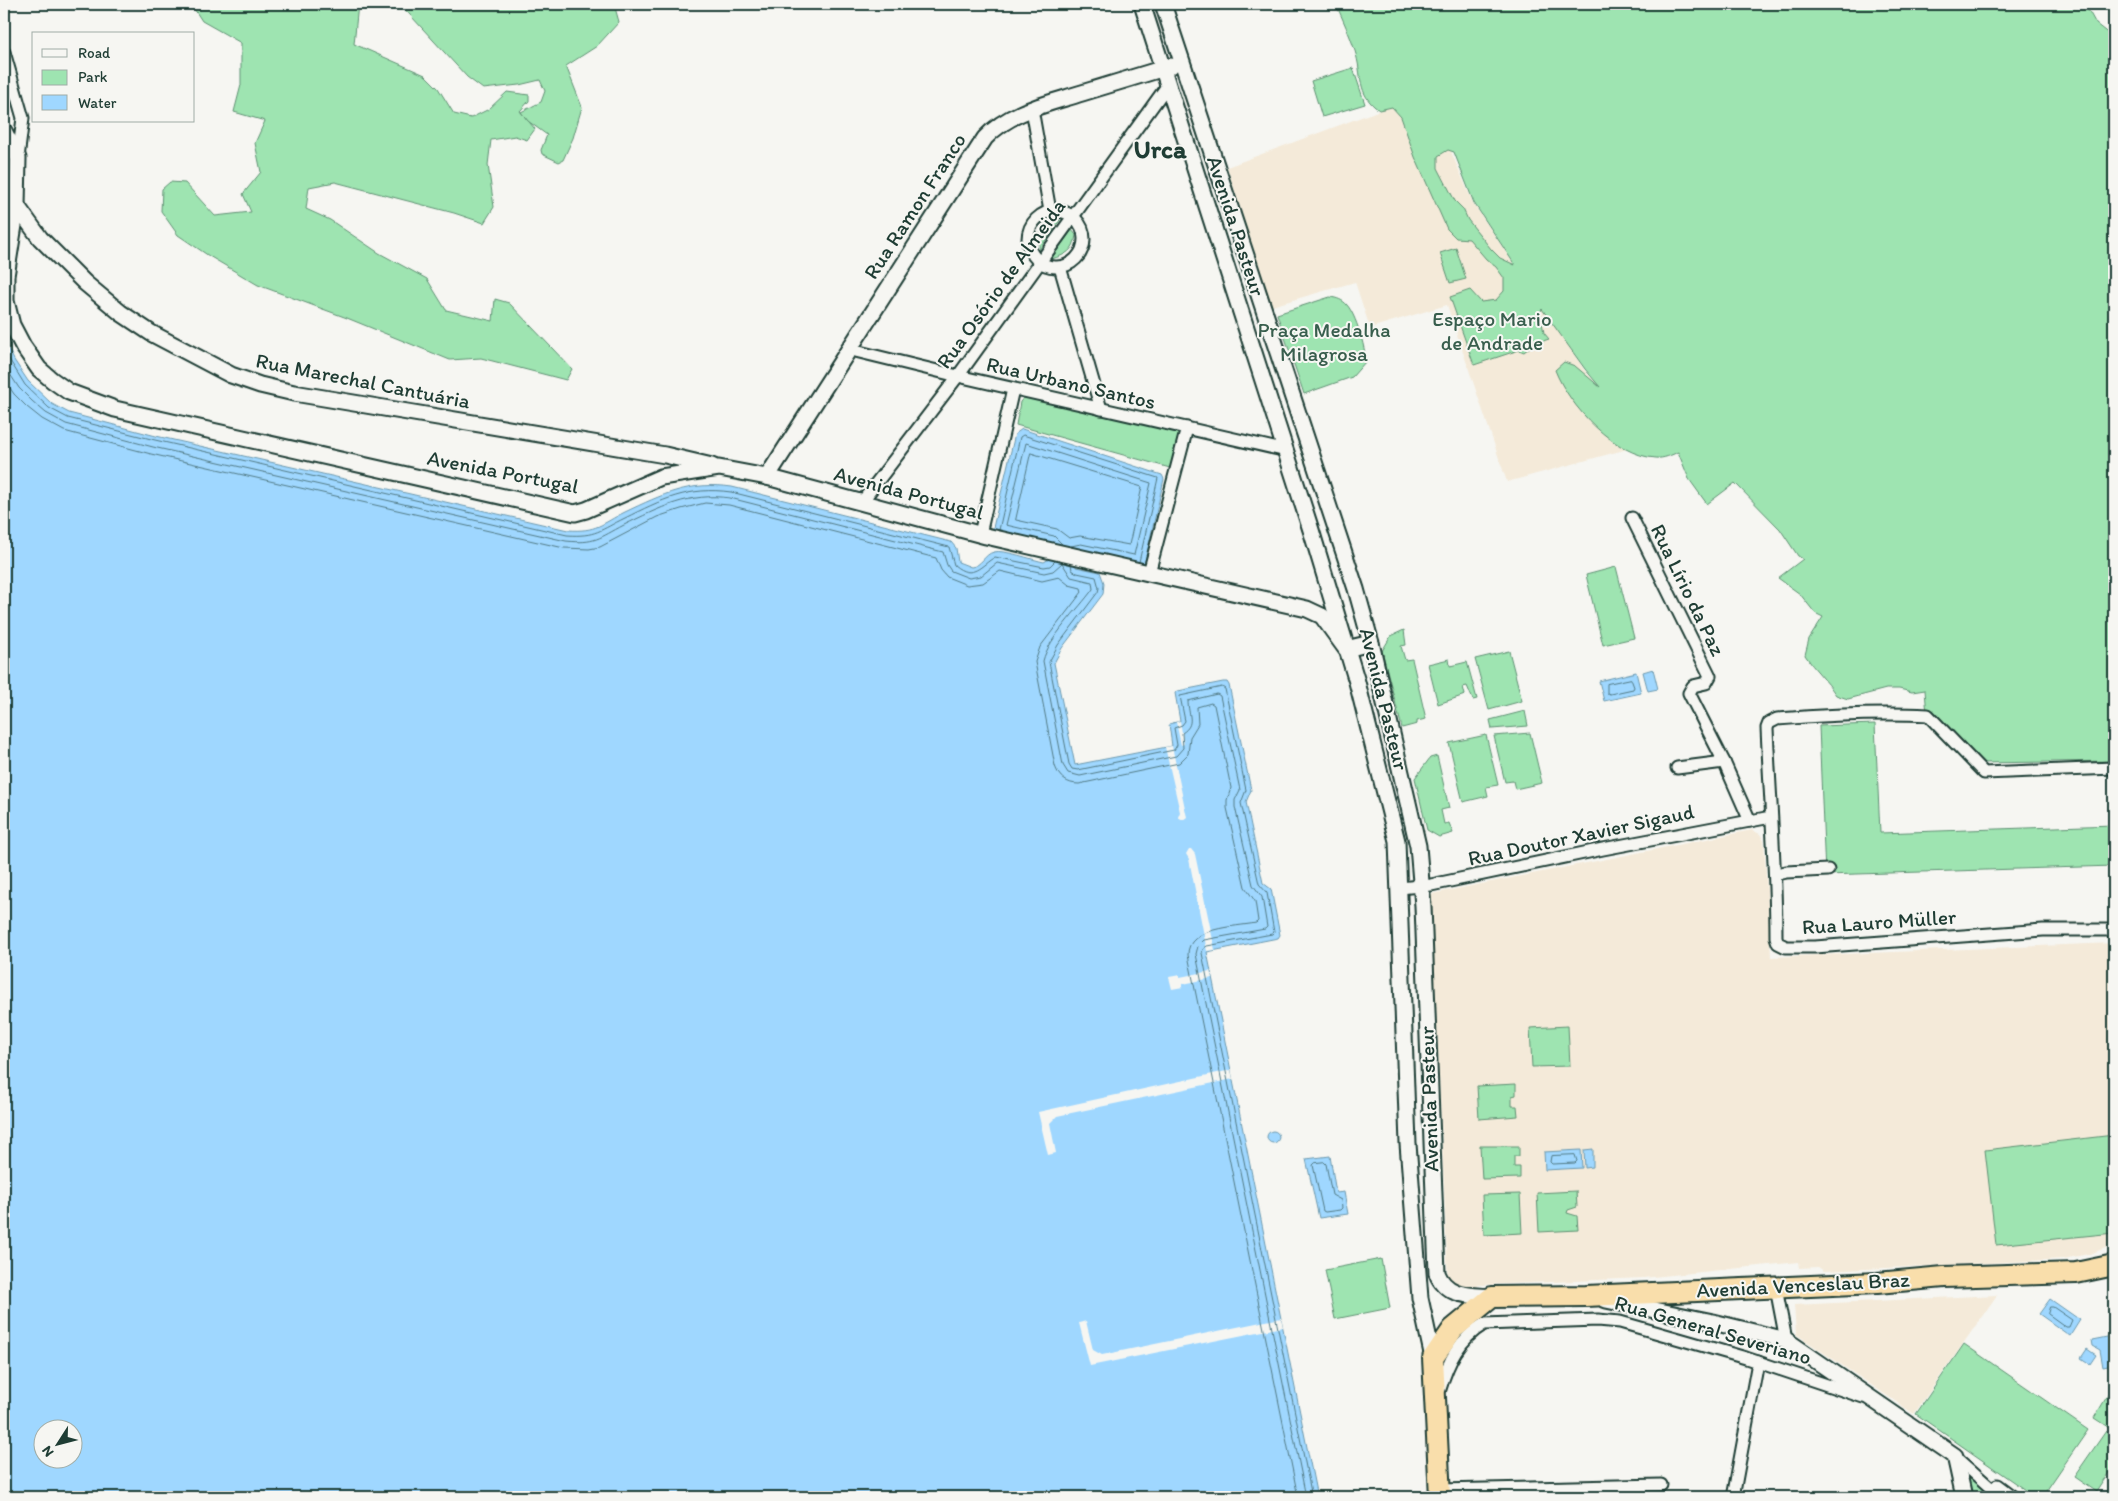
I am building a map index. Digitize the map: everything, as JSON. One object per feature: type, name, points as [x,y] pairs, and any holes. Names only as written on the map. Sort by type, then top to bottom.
[{"type":"highway","name":"Avenida Venceslau Braz","points":[[1492,1297],[1586,1296],[1877,1284],[1944,1277],[2076,1272],[2110,1264]]},
{"type":"highway","points":[[1432,1358],[1453,1329],[1492,1297]]},
{"type":"highway","name":"Avenida Pasteur","points":[[1432,1358],[1440,1493]]},
{"type":"street","name":"Avenida Pasteur","points":[[1142,4],[1167,86],[1287,451],[1335,607],[1346,650],[1357,682],[1397,841],[1408,1144],[1420,1298],[1432,1358]]},
{"type":"street","name":"Avenida Pasteur","points":[[1163,4],[1359,602],[1371,643],[1418,846],[1422,887],[1436,1273],[1440,1282],[1446,1288],[1466,1295],[1492,1297]]},
{"type":"street","points":[[4,52],[23,118],[18,158],[18,206]]},
{"type":"street","name":"Rua Ramon Franco","points":[[767,477],[847,349],[985,138],[995,127],[1032,109],[1182,63]]},
{"type":"street","name":"Rua Osório de Almeida","points":[[862,503],[958,376],[1167,86]]},
{"type":"street","points":[[1032,109],[1050,211]]},
{"type":"street","points":[[4,130],[18,158]]},
{"type":"street","points":[[1203,193],[1223,186]]},
{"type":"street","name":"Rua Marechal Cantuária","points":[[18,206],[40,238],[84,283],[121,313],[151,333],[238,378],[294,393],[665,455],[719,468]]},
{"type":"street","name":"Avenida Portugal","points":[[18,206],[6,276],[6,301],[12,324],[23,346],[39,369],[69,392],[106,406],[575,512],[586,510],[661,477],[719,468],[767,477],[983,535],[1308,609],[1322,616],[1346,650]]},
{"type":"street","points":[[1050,211],[1062,211],[1073,217],[1080,223],[1084,232],[1082,251],[1077,258],[1069,264],[1060,267],[1049,267],[1039,262],[1029,249],[1028,233],[1035,219],[1050,211]]},
{"type":"street","points":[[12,241],[29,237],[40,238]]},
{"type":"street","points":[[1060,267],[1100,409]]},
{"type":"street","name":"Rua Urbano Santos","points":[[847,349],[1287,451]]},
{"type":"street","points":[[983,535],[1013,389]]},
{"type":"street","points":[[1145,572],[1186,428]]},
{"type":"street","points":[[661,477],[665,455]]},
{"type":"street","name":"Rua Lírio da Paz","points":[[1632,518],[1709,674],[1709,679],[1706,682],[1693,686],[1689,693],[1724,762]]},
{"type":"street","points":[[1335,607],[1359,602]]},
{"type":"street","points":[[1346,650],[1371,643]]},
{"type":"street","name":"Rua Lauro Müller","points":[[2114,768],[1984,773],[1928,715],[1894,713],[1839,714],[1777,719],[1769,723],[1767,728],[1776,874],[1776,937],[1778,943],[1786,947],[1815,947],[2043,930],[2114,930]]},
{"type":"street","points":[[1677,768],[1724,762],[1750,821]]},
{"type":"street","name":"Rua Doutor Xavier Sigaud","points":[[1399,888],[1422,887],[1771,816]]},
{"type":"street","points":[[1776,874],[1828,870]]},
{"type":"street","points":[[1408,1144],[1432,1142]]},
{"type":"street","points":[[1586,1296],[1713,1322],[1786,1340],[1776,1288]]},
{"type":"street","name":"Rua General Severiano","points":[[1435,1406],[1445,1372],[1464,1339],[1472,1331],[1484,1324],[1608,1320],[1758,1362],[1876,1401]]},
{"type":"street","name":"Rua General Severiano","points":[[1786,1340],[1955,1456],[2001,1497]]},
{"type":"street","points":[[1734,1492],[1758,1362]]},
{"type":"street","points":[[1955,1456],[1964,1497]]},
{"type":"street","name":"Rua General Severiano","points":[[1976,1474],[1986,1477],[2013,1497]]},
{"type":"street","points":[[1440,1493],[1661,1485]]},
{"type":"shaded area","points":[[1426,93],[1473,203],[1585,371],[1620,410],[1653,442],[1507,482],[1447,305],[1370,328],[1355,282],[1272,306],[1227,167]]},
{"type":"shaded area","points":[[1752,830],[1760,834],[1764,841],[1771,957],[2114,943],[2114,1245],[2089,1254],[2063,1259],[2029,1261],[1824,1271],[1818,1267],[1800,1268],[1799,1262],[1643,1278],[1458,1286],[1448,1279],[1431,894]]},
{"type":"shaded area","points":[[1997,1295],[1914,1414],[1796,1334],[1794,1305]]},
{"type":"green space","points":[[191,4],[358,4],[354,44],[425,75],[438,88],[454,114],[471,118],[489,109],[507,92],[529,95],[529,101],[520,111],[535,129],[527,140],[515,136],[491,140],[488,165],[494,207],[484,223],[454,213],[335,182],[309,187],[306,209],[330,220],[379,253],[427,279],[446,310],[493,321],[495,299],[509,303],[572,369],[566,380],[481,358],[450,360],[347,318],[258,285],[178,235],[161,211],[162,189],[170,182],[185,183],[215,216],[251,212],[243,194],[261,172],[255,143],[265,121],[234,112],[241,85],[241,43],[202,21]]},
{"type":"green space","points":[[400,4],[614,4],[619,22],[597,46],[566,66],[582,107],[573,138],[563,160],[559,162],[542,154],[541,150],[547,135],[528,121],[521,112],[541,102],[545,91],[540,80],[519,85],[483,89],[467,77]]},
{"type":"green space","name":"Espaço Mario de Andrade","points":[[1336,4],[2085,4],[2096,24],[2114,38],[2114,761],[1982,763],[1975,760],[1927,715],[1925,690],[1912,692],[1886,689],[1848,699],[1836,695],[1805,655],[1809,639],[1823,617],[1815,613],[1800,594],[1778,578],[1803,559],[1798,556],[1780,529],[1735,483],[1707,504],[1689,479],[1678,452],[1659,458],[1640,455],[1610,439],[1595,427],[1571,399],[1555,370],[1564,362],[1575,366],[1600,387],[1542,309],[1540,312],[1544,333],[1549,339],[1534,344],[1524,352],[1519,350],[1474,365],[1450,297],[1470,290],[1481,302],[1496,300],[1504,291],[1504,278],[1469,239],[1456,238],[1447,229],[1415,157],[1401,117],[1392,107],[1379,110],[1363,91],[1355,51]],"holes":[[[1448,150],[1454,152],[1474,203],[1515,265],[1500,258],[1491,249],[1468,220],[1463,209],[1455,201],[1438,168],[1438,156]]]},
{"type":"green space","points":[[1353,68],[1365,104],[1322,117],[1311,81]]},
{"type":"green space","points":[[1055,218],[1060,220],[1039,250],[1044,227]]},
{"type":"green space","points":[[1072,230],[1076,235],[1071,249],[1061,256],[1051,259]]},
{"type":"green space","points":[[1456,248],[1466,279],[1450,283],[1440,253]]},
{"type":"green space","name":"Praça Medalha Milagrosa","points":[[1330,297],[1345,303],[1354,316],[1360,332],[1366,361],[1352,377],[1304,394],[1277,314]]},
{"type":"green space","points":[[1025,396],[1179,431],[1170,468],[1016,425],[1020,402]]},
{"type":"green space","points":[[1616,567],[1634,638],[1603,645],[1586,575]]},
{"type":"green space","points":[[1404,630],[1406,645],[1401,646],[1405,660],[1412,659],[1426,719],[1417,721],[1417,724],[1402,728],[1382,651],[1391,636]]},
{"type":"green space","points":[[1509,651],[1522,701],[1489,710],[1475,659]]},
{"type":"green space","points":[[1449,659],[1450,666],[1467,662],[1477,699],[1473,700],[1467,686],[1463,687],[1465,695],[1438,704],[1428,664]]},
{"type":"green space","points":[[1525,711],[1528,726],[1492,729],[1490,720]]},
{"type":"green space","points":[[1875,724],[1880,833],[2114,825],[2114,866],[1825,875],[1819,726]]},
{"type":"green space","points":[[1530,733],[1542,783],[1515,789],[1513,781],[1505,782],[1494,736]]},
{"type":"green space","points":[[1486,735],[1498,785],[1486,787],[1488,796],[1463,802],[1449,743]]},
{"type":"green space","points":[[1437,756],[1449,808],[1441,810],[1444,824],[1449,823],[1453,833],[1439,837],[1427,830],[1415,778],[1430,758]]},
{"type":"green space","points":[[1568,1026],[1570,1066],[1532,1067],[1530,1028]]},
{"type":"green space","points":[[1516,1084],[1516,1095],[1512,1096],[1512,1106],[1517,1106],[1518,1116],[1479,1119],[1477,1086]]},
{"type":"green space","points":[[2114,1135],[2114,1233],[1996,1245],[1985,1150]]},
{"type":"green space","points":[[1480,1146],[1519,1146],[1519,1156],[1514,1156],[1514,1167],[1520,1167],[1520,1178],[1482,1179]]},
{"type":"green space","points":[[1576,1191],[1577,1207],[1568,1210],[1567,1213],[1577,1216],[1578,1230],[1539,1232],[1537,1193]]},
{"type":"green space","points":[[1520,1194],[1522,1233],[1484,1235],[1482,1195]]},
{"type":"green space","points":[[1381,1259],[1390,1308],[1335,1319],[1325,1270]]},
{"type":"green space","points":[[1964,1344],[2088,1430],[2042,1497],[2035,1497],[1916,1414]]},
{"type":"green space","points":[[2114,1385],[2114,1431],[2094,1418]]},
{"type":"green space","points":[[2106,1431],[2114,1438],[2114,1465],[2096,1492],[2074,1477]]},
{"type":"green space","points":[[1968,1475],[1994,1497],[1971,1497]]},
{"type":"water","points":[[4,340],[28,381],[52,404],[69,413],[156,436],[568,530],[586,530],[598,526],[625,512],[677,490],[703,486],[732,487],[951,542],[956,548],[958,562],[971,567],[978,565],[991,553],[998,551],[1044,562],[1051,558],[992,532],[1015,434],[1022,429],[1162,475],[1164,479],[1144,565],[1077,556],[1076,567],[1100,572],[1104,583],[1103,594],[1062,648],[1054,663],[1075,765],[1172,746],[1169,724],[1180,721],[1175,693],[1223,682],[1227,682],[1229,685],[1251,790],[1246,802],[1263,883],[1271,889],[1280,935],[1278,938],[1207,952],[1317,1497],[4,1497]]},
{"type":"water","points":[[1653,669],[1658,689],[1648,691],[1643,672]]},
{"type":"water","points":[[1636,672],[1641,693],[1604,701],[1599,681]]},
{"type":"water","points":[[1275,1131],[1278,1132],[1278,1142],[1271,1143],[1268,1142],[1267,1135],[1268,1132]]},
{"type":"water","points":[[1593,1149],[1593,1167],[1585,1168],[1584,1150]]},
{"type":"water","points":[[1581,1150],[1582,1168],[1545,1170],[1544,1152]]},
{"type":"water","points":[[1330,1156],[1336,1193],[1344,1192],[1348,1214],[1319,1218],[1306,1159]]},
{"type":"water","points":[[2050,1299],[2080,1320],[2070,1336],[2039,1314]]},
{"type":"water","points":[[2112,1336],[2114,1365],[2103,1367],[2100,1350],[2093,1346],[2092,1340]]},
{"type":"water","points":[[2087,1349],[2096,1355],[2090,1364],[2081,1358]]},
{"type":"pier","points":[[1180,721],[1184,744],[1181,745],[1176,722]]},
{"type":"pier","points":[[1172,746],[1187,817],[1183,820],[1178,817],[1180,812],[1165,747]]},
{"type":"pier","points":[[1189,849],[1195,854],[1215,950],[1207,951],[1189,859],[1186,854]]},
{"type":"pier","points":[[1210,971],[1212,978],[1183,984],[1183,987],[1172,989],[1169,977],[1180,975],[1180,977]]},
{"type":"pier","points":[[1231,1070],[1233,1079],[1057,1116],[1050,1123],[1056,1153],[1048,1155],[1038,1112]]},
{"type":"pier","points":[[1281,1318],[1283,1327],[1090,1366],[1079,1323],[1086,1321],[1093,1350],[1102,1355]]},
{"type":"district","name":"Urca","points":[[1160,149]]}]
